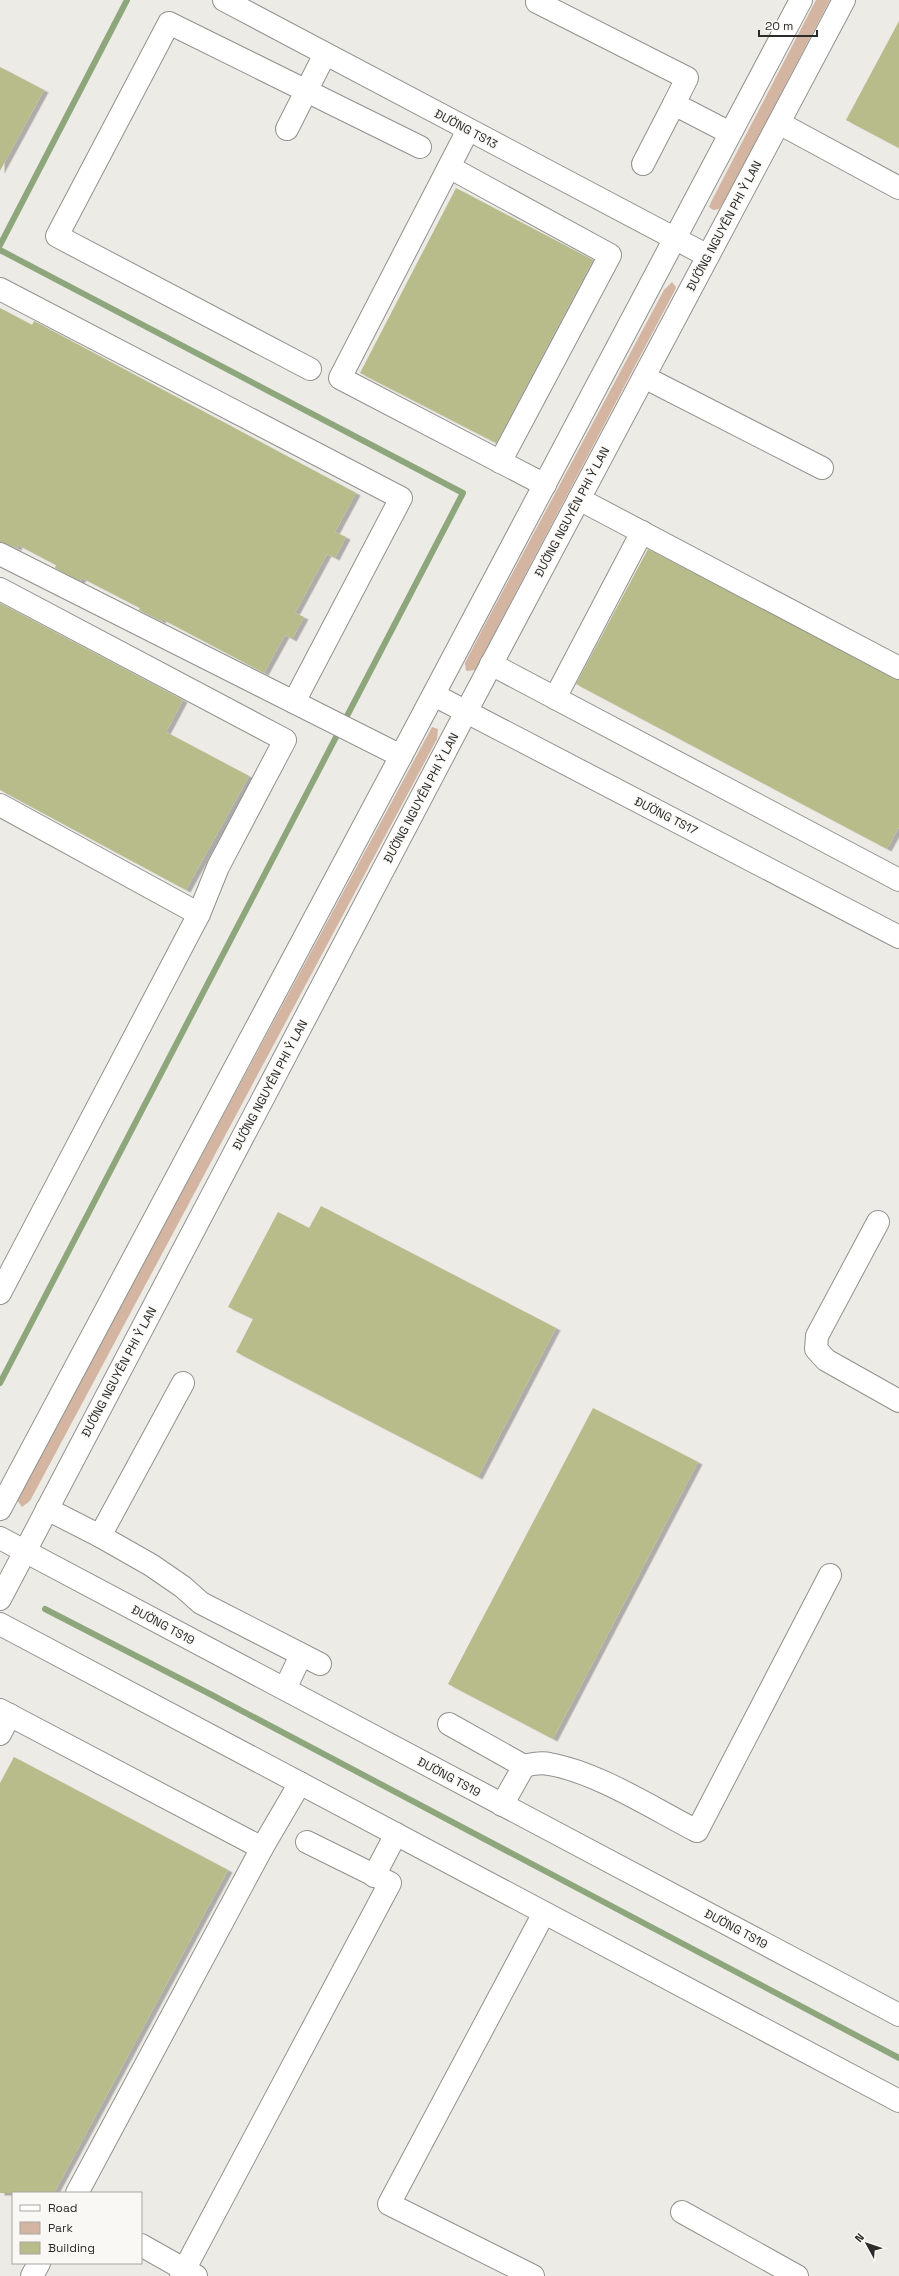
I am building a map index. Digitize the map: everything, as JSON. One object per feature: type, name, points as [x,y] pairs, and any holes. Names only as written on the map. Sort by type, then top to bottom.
[{"type":"main road","name":"ĐƯỜNG TS13","points":[[224,0],[708,256]]},
{"type":"main road","points":[[0,1509],[402,756],[801,0]]},
{"type":"main road","name":"ĐƯỜNG NGUYÊN PHI Ỷ LAN","points":[[0,1599],[466,712],[844,0]]},
{"type":"main road","points":[[537,2],[687,78],[643,164]]},
{"type":"main road","points":[[310,369],[57,236],[169,23],[420,148]]},
{"type":"main road","points":[[287,129],[325,54]]},
{"type":"main road","points":[[674,104],[730,133]]},
{"type":"main road","points":[[779,123],[899,188]]},
{"type":"main road","points":[[468,130],[340,378],[545,485]]},
{"type":"main road","points":[[449,167],[610,254],[500,462]]},
{"type":"main road","points":[[0,289],[401,498],[294,702]]},
{"type":"main road","points":[[644,377],[822,468]]},
{"type":"main road","points":[[579,499],[899,668]]},
{"type":"main road","points":[[555,698],[642,532]]},
{"type":"main road","points":[[0,554],[402,756]]},
{"type":"main road","points":[[0,589],[285,740],[218,867],[199,914],[0,1293]]},
{"type":"main road","points":[[492,664],[899,880]]},
{"type":"main road","name":"ĐƯỜNG TS17","points":[[434,695],[897,932]]},
{"type":"main road","points":[[0,805],[199,914]]},
{"type":"main road","points":[[878,1222],[816,1336],[816,1348],[826,1360],[899,1401]]},
{"type":"main road","points":[[100,1536],[183,1383]]},
{"type":"main road","points":[[47,1509],[100,1536],[151,1565],[183,1586],[201,1603],[311,1660],[285,1689]]},
{"type":"main road","name":"ĐƯỜNG TS19","points":[[0,1538],[899,2015]]},
{"type":"main road","points":[[449,1724],[524,1766],[548,1764],[570,1769],[605,1784],[698,1831],[830,1574]]},
{"type":"main road","points":[[0,1624],[899,2101]]},
{"type":"main road","points":[[0,1734],[5,1712],[262,1848]]},
{"type":"main road","points":[[502,1805],[524,1766]]},
{"type":"main road","points":[[78,2192],[262,1848],[300,1783]]},
{"type":"main road","points":[[374,1876],[396,1834]]},
{"type":"main road","points":[[142,2246],[187,2274],[390,1883],[307,1842]]},
{"type":"main road","points":[[532,2276],[389,2204],[544,1913]]},
{"type":"main road","points":[[682,2212],[797,2276]]},
{"type":"main road","points":[[32,2276],[38,2264]]},
{"type":"green space","points":[[816,0],[830,0],[723,203],[719,209],[713,210],[709,207],[711,202]]},
{"type":"green space","points":[[672,282],[676,287],[675,290],[475,670],[466,671],[465,663],[482,630],[664,290]]},
{"type":"green space","points":[[432,727],[438,729],[437,739],[30,1501],[22,1507],[17,1500],[19,1495]]},
{"type":"building","points":[[899,21],[899,148],[846,120]]},
{"type":"building","points":[[0,67],[44,90],[0,171]]},
{"type":"building","points":[[456,188],[593,260],[496,443],[360,373]]},
{"type":"building","points":[[0,308],[32,325],[34,321],[356,493],[335,532],[346,537],[335,558],[327,554],[295,613],[304,617],[292,639],[285,635],[264,673],[162,619],[161,621],[139,610],[140,608],[82,578],[80,581],[55,568],[56,565],[18,545],[17,548],[0,542]]},
{"type":"building","points":[[648,549],[899,680],[899,827],[887,849],[576,684]]},
{"type":"building","points":[[0,603],[183,700],[166,732],[249,776],[186,890],[0,790]]},
{"type":"building","points":[[321,1206],[556,1328],[478,1477],[236,1352],[253,1319],[228,1307],[278,1212],[309,1228]]},
{"type":"building","points":[[593,1408],[698,1462],[553,1739],[448,1684]]},
{"type":"building","points":[[14,1757],[228,1870],[55,2192],[0,2193],[0,1783]]},
{"type":"waterway","points":[[0,245],[127,0]]},
{"type":"waterway","points":[[0,250],[463,493],[0,1383]]},
{"type":"waterway","points":[[45,1609],[210,1694],[899,2058]]}]
